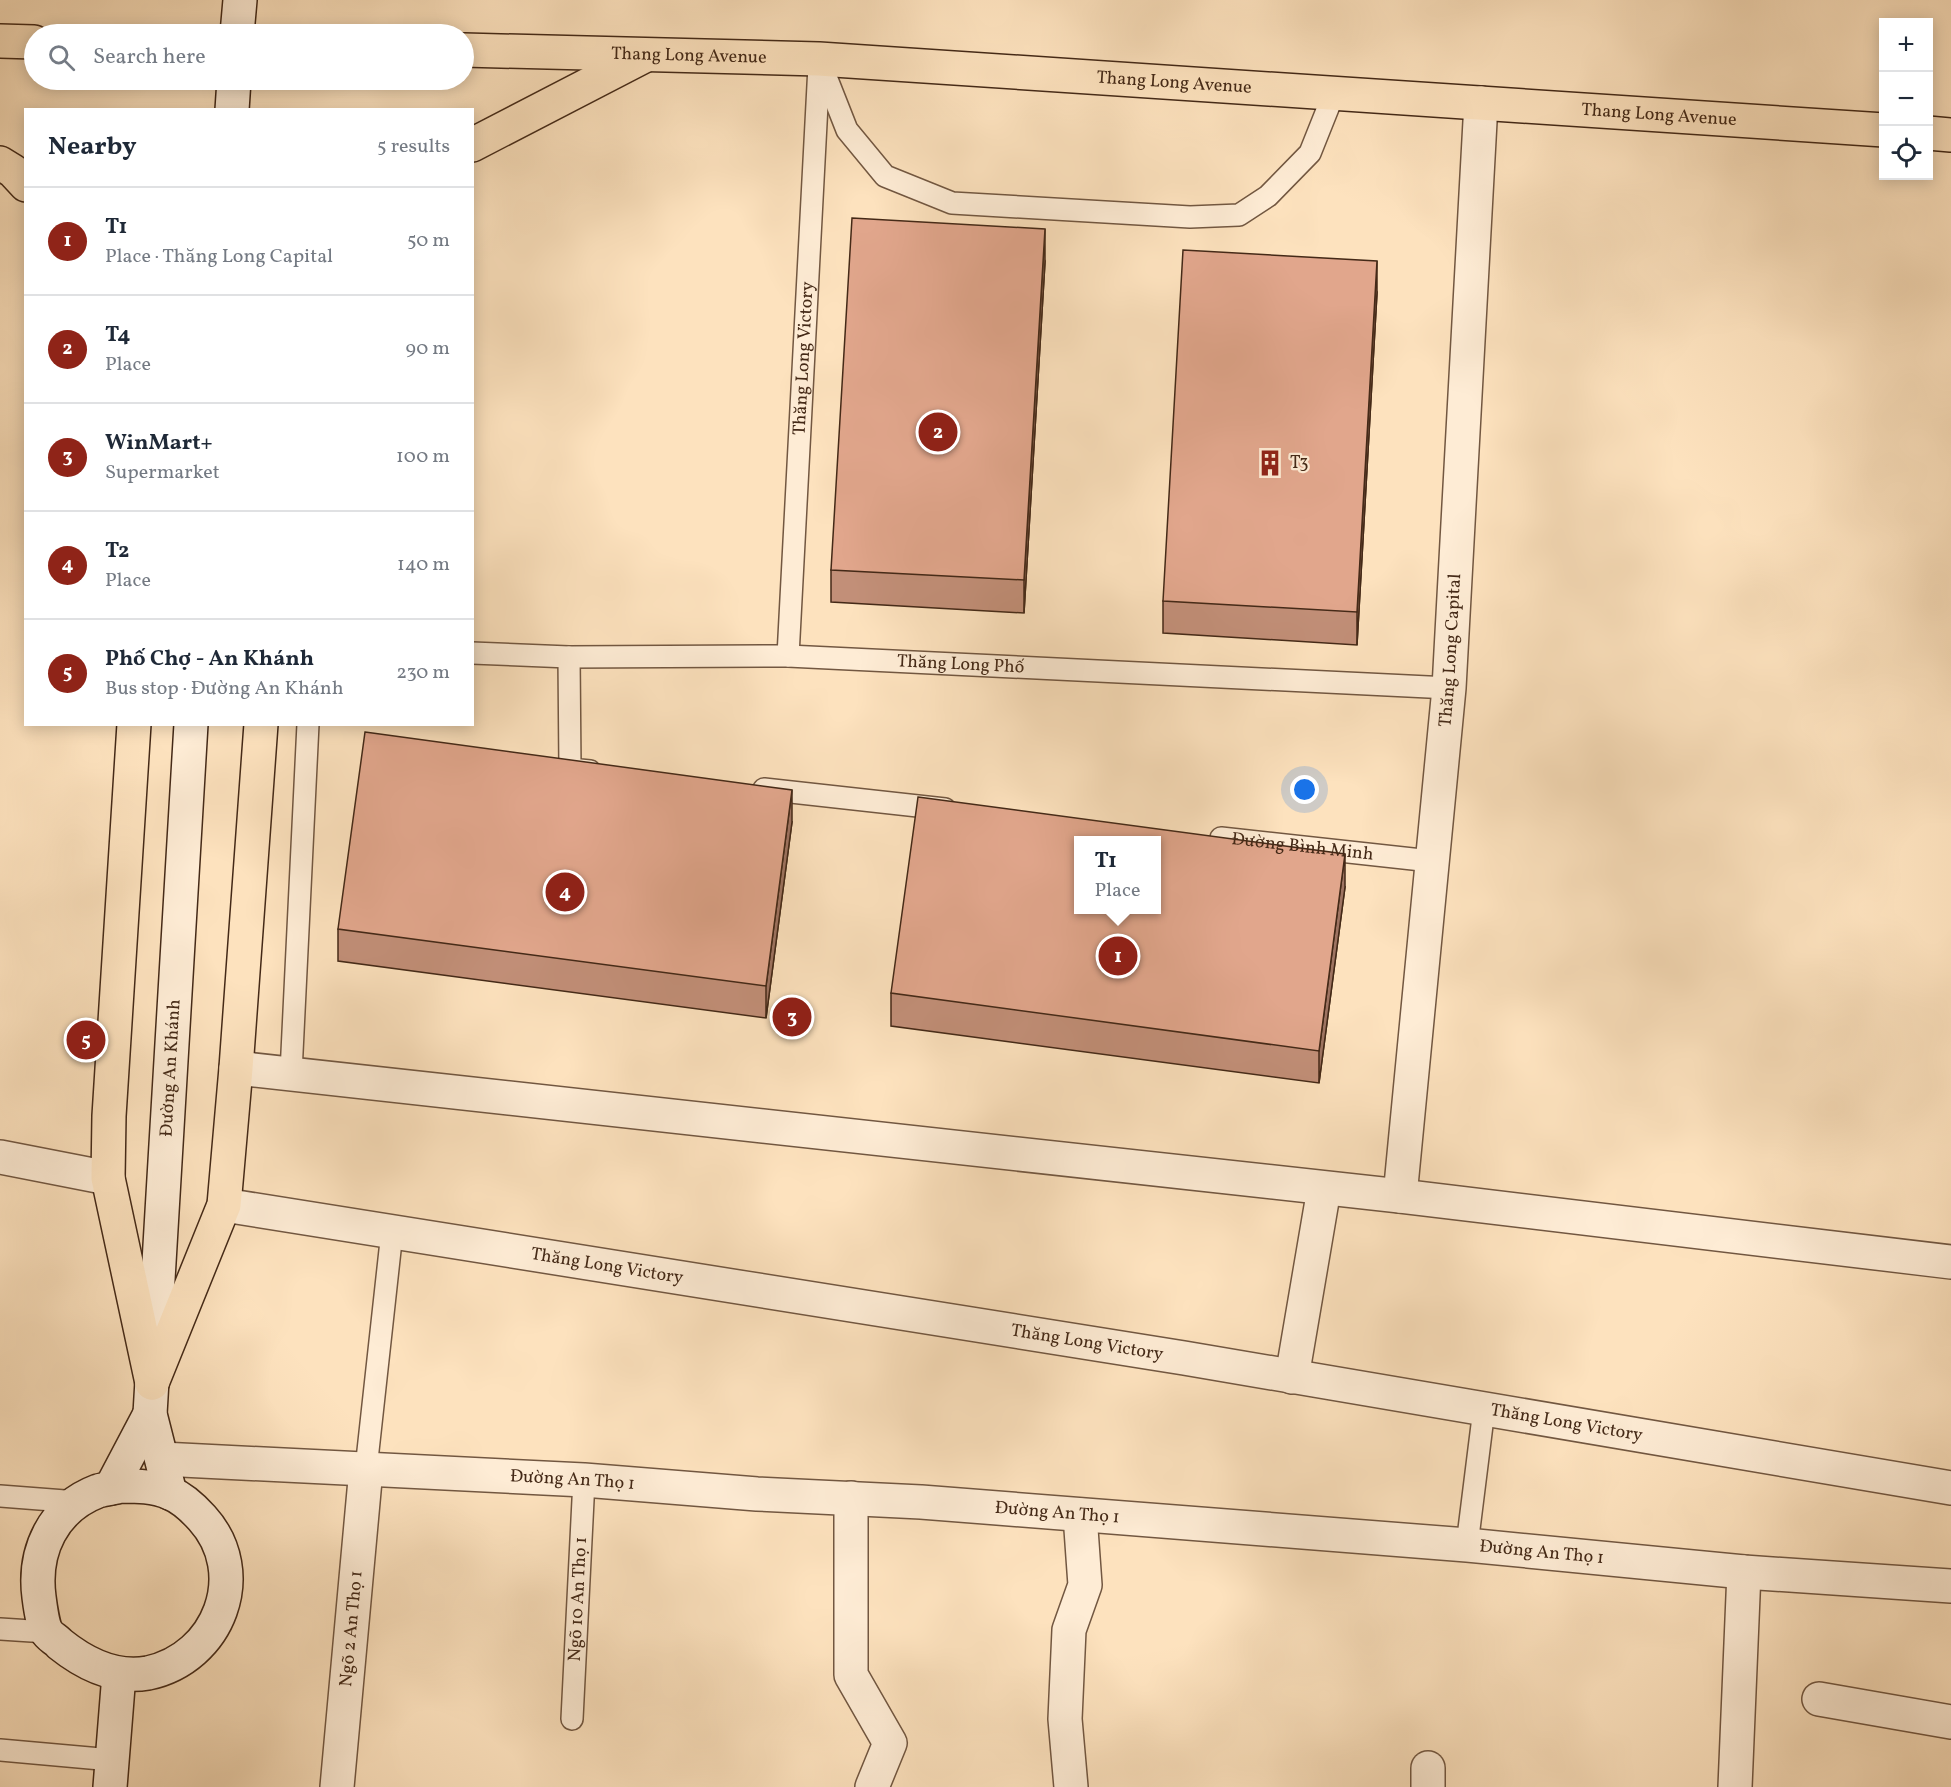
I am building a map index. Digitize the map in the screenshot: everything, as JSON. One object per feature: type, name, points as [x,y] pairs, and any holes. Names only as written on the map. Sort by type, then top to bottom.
[{"type":"main road","points":[[0,41],[24,42]]},
{"type":"main road","name":"Thang Long Avenue","points":[[474,50],[819,59],[1879,130]]},
{"type":"main road","points":[[474,144],[648,54]]},
{"type":"main road","points":[[1933,133],[1951,135]]},
{"type":"main road","points":[[0,163],[13,171],[24,183]]},
{"type":"main road","points":[[134,726],[109,1116],[108,1178],[151,1398]]},
{"type":"main road","points":[[151,1398],[224,1205],[261,726]]},
{"type":"street","points":[[238,24],[240,0]]},
{"type":"street","points":[[232,108],[233,90]]},
{"type":"street","name":"Thăng Long Capital","points":[[1400,1197],[1449,688],[1481,103]]},
{"type":"street","name":"Đường An Khánh","points":[[170,1493],[151,1398],[191,726]]},
{"type":"street","points":[[236,1068],[1400,1197],[1951,1262]]},
{"type":"street","points":[[0,1157],[108,1178]]},
{"type":"street","points":[[1292,1377],[1324,1189]]},
{"type":"street","name":"Thăng Long Victory","points":[[224,1205],[1292,1377],[1951,1488]]},
{"type":"street","name":"Đường An Khánh","points":[[111,1488],[151,1398]]},
{"type":"street","name":"Đường An Thọ 1","points":[[162,1459],[584,1480],[757,1494],[851,1498],[1467,1545],[1744,1572],[1951,1586]]},
{"type":"street","name":"Ngõ 2 An Thọ 1","points":[[337,1787],[366,1469]]},
{"type":"street","points":[[121,1486],[144,1486],[170,1493],[192,1508],[210,1527],[222,1551],[226,1578],[223,1605],[212,1630],[195,1650],[180,1660],[147,1673],[119,1674],[91,1665],[46,1632],[36,1579],[39,1557],[48,1535],[61,1516],[78,1502],[99,1491],[121,1486]]},
{"type":"street","points":[[851,1498],[851,1675],[890,1743],[872,1787]]},
{"type":"street","points":[[1071,1787],[1065,1719],[1069,1630],[1085,1585],[1080,1515]]},
{"type":"street","points":[[1735,1787],[1744,1572]]},
{"type":"street","points":[[111,1773],[119,1674]]},
{"type":"street","points":[[1819,1699],[1951,1722]]},
{"type":"lane","points":[[819,59],[847,130],[885,176],[952,203],[1190,217],[1239,215],[1268,196],[1310,153],[1334,93]]},
{"type":"lane","name":"Thăng Long Victory","points":[[788,656],[819,59]]},
{"type":"lane","name":"Thăng Long Phố","points":[[474,653],[568,657],[788,656],[1449,688]]},
{"type":"lane","points":[[568,657],[570,769],[606,772]]},
{"type":"lane","points":[[291,1073],[308,726]]},
{"type":"lane","points":[[747,788],[959,810]]},
{"type":"lane","name":"Đường Bình Minh","points":[[1207,837],[1431,861]]},
{"type":"lane","points":[[366,1469],[392,1232]]},
{"type":"lane","points":[[1467,1545],[1484,1409]]},
{"type":"lane","name":"Ngõ 10 An Thọ 1","points":[[572,1719],[584,1480]]},
{"type":"lane","points":[[0,1496],[78,1502]]},
{"type":"lane","points":[[0,1629],[46,1632]]},
{"type":"lane","points":[[0,1750],[111,1773]]},
{"type":"building","points":[[852,218],[1045,229],[1024,580],[831,570]]},
{"type":"building","name":"T3","points":[[1183,250],[1377,261],[1357,612],[1163,601]]},
{"type":"building","points":[[365,732],[792,790],[766,986],[338,929]]},
{"type":"building","points":[[918,797],[1345,854],[1319,1051],[891,993]]},
{"type":"place","name":"T4","points":[[938,432]]},
{"type":"place","name":"T3","points":[[1270,463]]},
{"type":"place","name":"T2","points":[[565,892]]},
{"type":"place","name":"T1","points":[[1118,956]]},
{"type":"place","name":"WinMart+","points":[[792,1017]]},
{"type":"place","name":"Phố Chợ - An Khánh","points":[[86,1040]]}]
